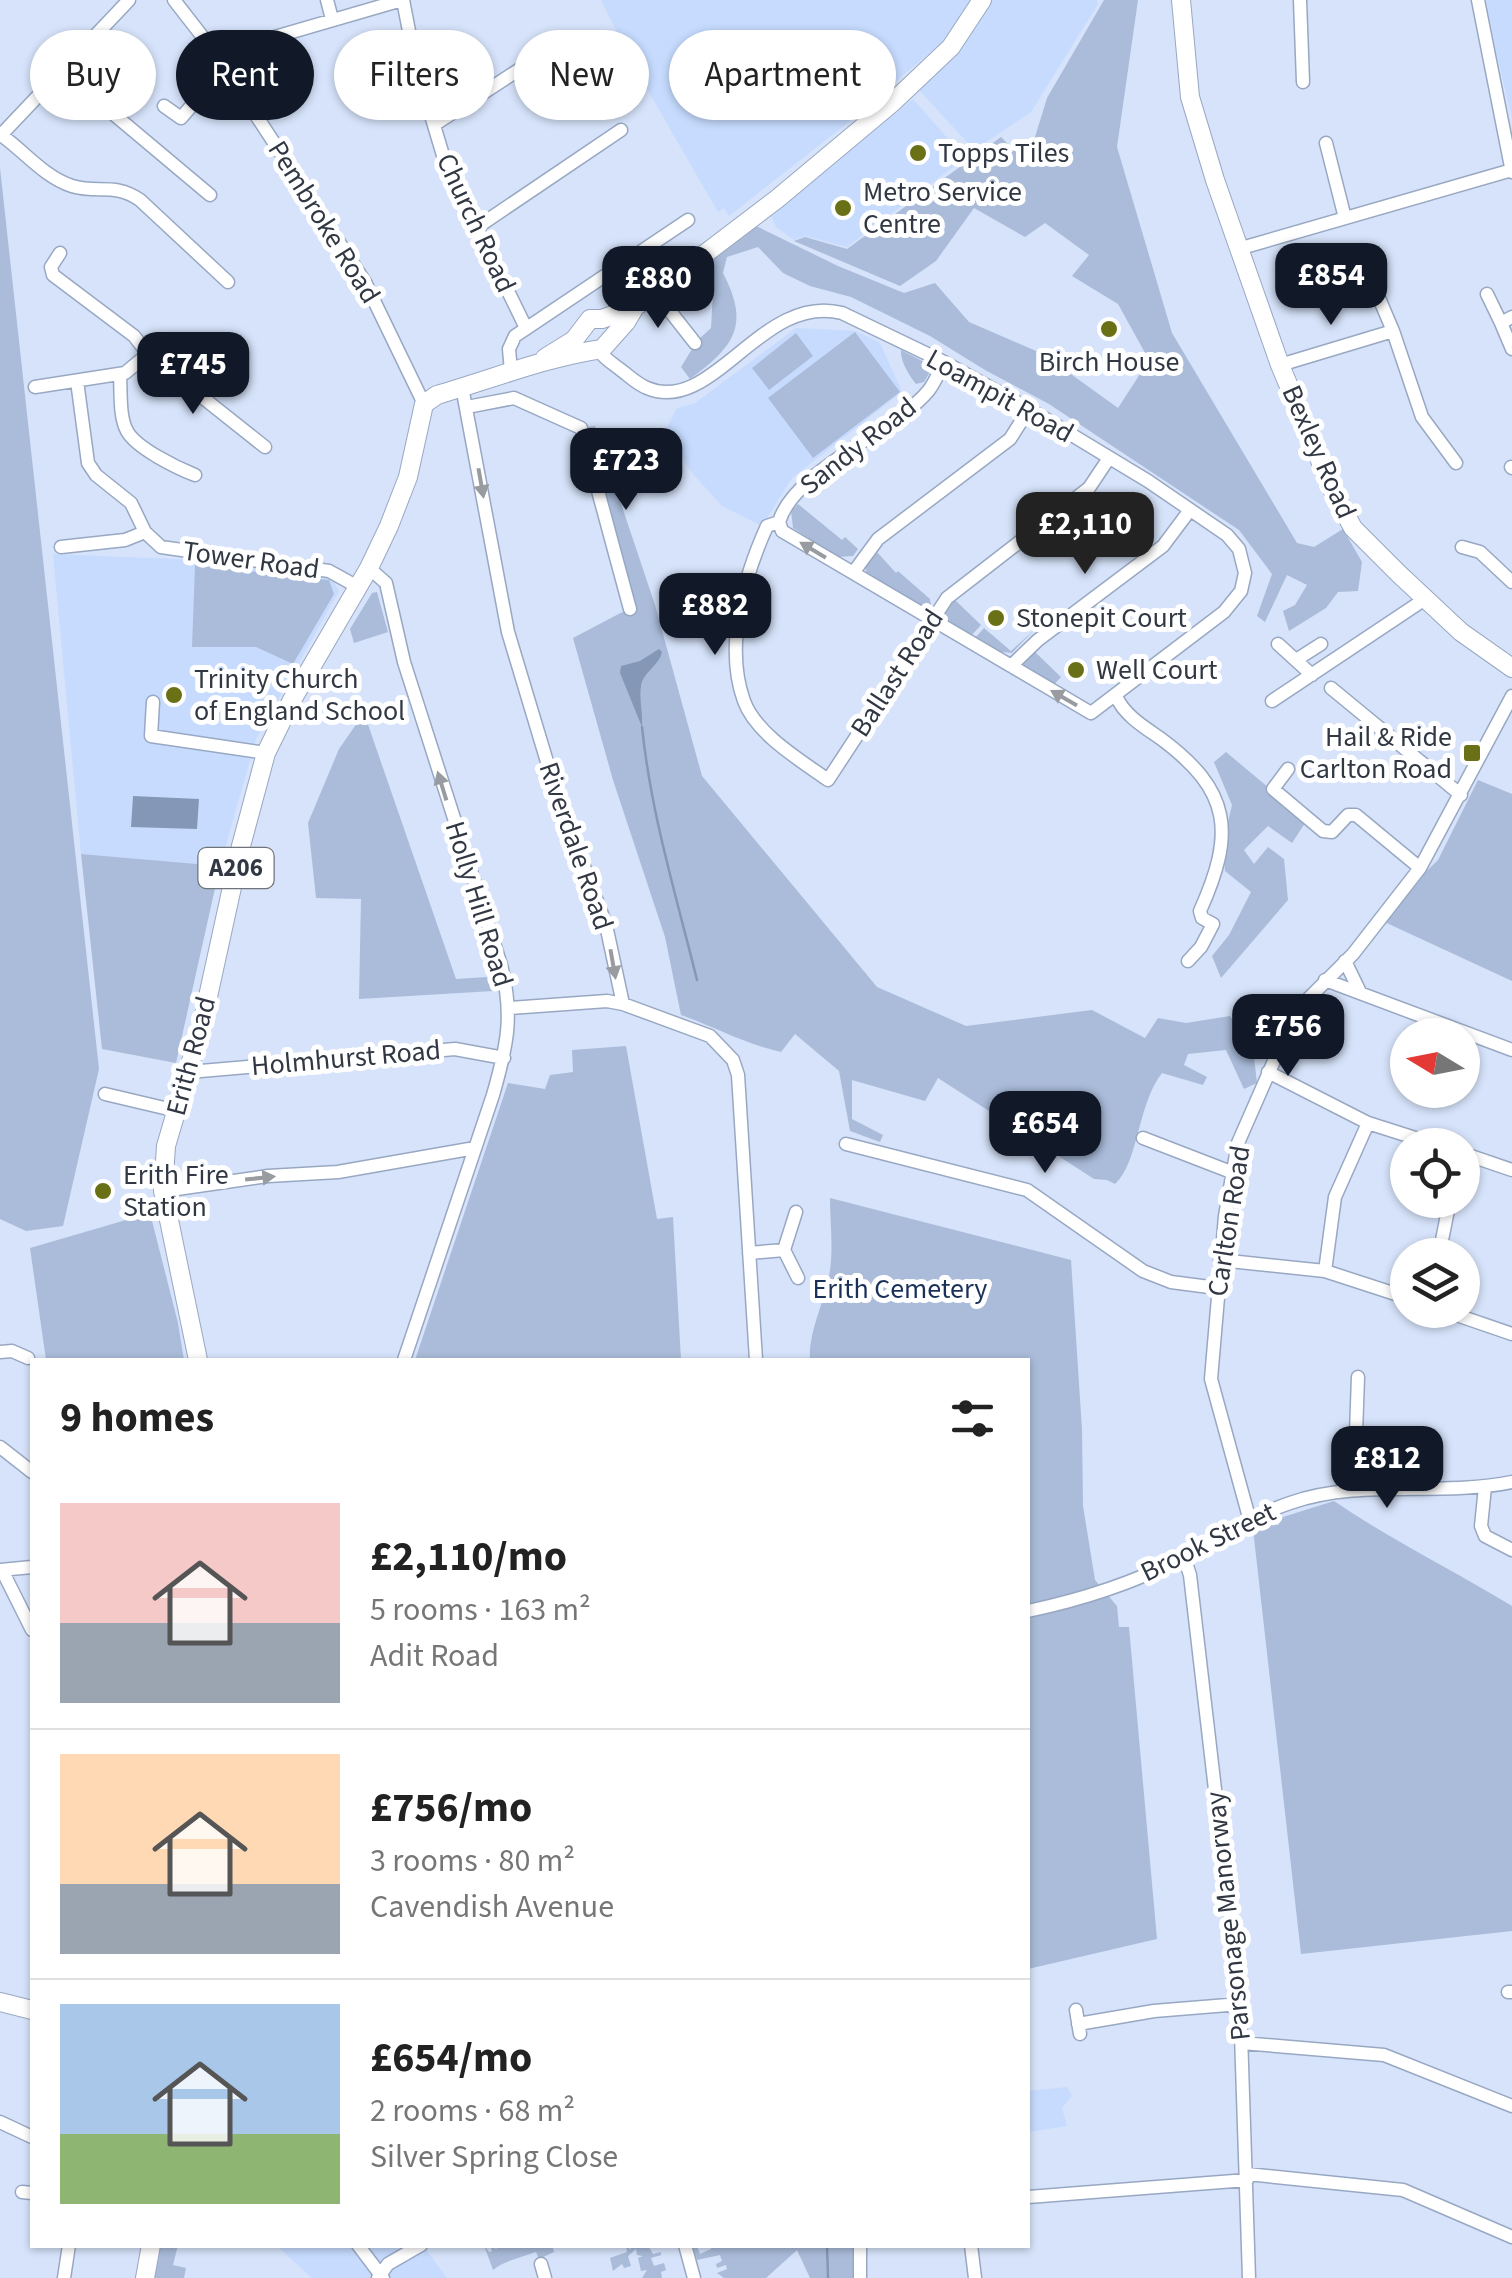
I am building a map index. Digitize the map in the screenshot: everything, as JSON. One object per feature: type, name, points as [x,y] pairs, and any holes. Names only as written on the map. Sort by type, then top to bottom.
[{"type":"main road","points":[[424,404],[437,395],[561,359],[602,340],[626,322],[636,306],[777,198],[893,102],[951,47],[982,0]]},
{"type":"main road","name":"Bexley Road","points":[[1182,0],[1190,98],[1238,250],[1308,437],[1353,528],[1425,600],[1482,650],[1512,668]]},
{"type":"main road","points":[[540,362],[580,332],[584,344],[602,340]]},
{"type":"main road","name":"Erith Road","points":[[198,1358],[163,1191],[163,1163],[266,753],[292,700],[369,568],[408,477],[424,404]]},
{"type":"main road","points":[[0,2002],[30,2010]]},
{"type":"main road","points":[[145,2278],[150,2248]]},
{"type":"street","points":[[102,30],[130,0]]},
{"type":"street","name":"Pembroke Road","points":[[174,0],[197,30]]},
{"type":"street","points":[[326,0],[332,19]]},
{"type":"street","points":[[296,30],[403,0]]},
{"type":"street","name":"Church Road","points":[[403,0],[415,62],[445,162],[526,328]]},
{"type":"street","points":[[1300,0],[1303,82]]},
{"type":"street","points":[[1238,250],[1512,170],[1478,0]]},
{"type":"street","points":[[434,125],[514,73]]},
{"type":"street","points":[[30,104],[1,136],[50,175],[73,186],[124,189],[228,282]]},
{"type":"street","points":[[164,106],[176,115]]},
{"type":"street","points":[[121,120],[210,195]]},
{"type":"street","name":"Pembroke Road","points":[[260,120],[366,282],[424,404]]},
{"type":"street","points":[[476,228],[621,130]]},
{"type":"street","points":[[1326,143],[1345,218]]},
{"type":"street","points":[[511,371],[508,349],[515,336],[688,220]]},
{"type":"street","points":[[60,253],[51,267],[53,276],[139,340],[148,354],[265,447]]},
{"type":"street","points":[[1376,291],[1422,417],[1456,463]]},
{"type":"street","points":[[655,292],[695,344]]},
{"type":"street","points":[[1487,294],[1506,320],[1512,349]]},
{"type":"street","name":"Loampit Road","points":[[602,340],[608,362],[657,392],[688,389],[785,319],[805,311],[822,310],[852,317],[1029,410],[1227,535],[1238,548],[1244,566],[1241,591],[1224,612],[1116,696]]},
{"type":"street","points":[[1280,365],[1393,331]]},
{"type":"street","points":[[35,387],[120,374],[148,354]]},
{"type":"street","name":"Sandy Road","points":[[828,780],[774,741],[744,703],[736,654],[743,592],[766,526],[779,522],[782,510],[794,496],[868,434],[927,392],[944,362]]},
{"type":"street","points":[[120,374],[124,428],[174,467],[195,475]]},
{"type":"street","name":"Tower Road","points":[[77,381],[88,463],[96,475],[131,504],[145,532],[161,547],[329,571],[358,587]]},
{"type":"street","name":"Riverdale Road","points":[[462,387],[508,632],[556,796],[606,925],[622,1004]]},
{"type":"street","points":[[466,407],[514,398],[580,428],[630,608]]},
{"type":"street","points":[[853,573],[878,540],[1010,438],[1029,410]]},
{"type":"street","name":"Ballast Road","points":[[828,780],[932,619],[959,587],[1090,488],[1110,458]]},
{"type":"street","points":[[1010,666],[1038,640],[1163,546],[1190,510]]},
{"type":"street","points":[[779,522],[782,531],[1088,712],[1116,696],[1133,718],[1193,764],[1210,787],[1220,810],[1218,871],[1200,911],[1202,918],[1213,924],[1201,948],[1188,961]]},
{"type":"street","name":"Tower Road","points":[[61,546],[125,540],[145,532]]},
{"type":"street","points":[[1462,548],[1480,552],[1512,582]]},
{"type":"street","name":"Holly Hill Road","points":[[369,568],[386,582],[404,662],[501,965],[510,1008],[504,1058],[405,1358]]},
{"type":"street","points":[[1272,701],[1425,600]]},
{"type":"street","points":[[1278,644],[1312,674]]},
{"type":"street","points":[[1296,660],[1321,644]]},
{"type":"street","points":[[1331,688],[1460,796]]},
{"type":"street","name":"Carlton Road","points":[[1250,1521],[1211,1380],[1231,1172],[1247,1118],[1303,1004],[1345,961],[1420,868],[1512,696]]},
{"type":"street","points":[[152,702],[150,736],[266,753]]},
{"type":"street","points":[[1288,769],[1273,789],[1322,832],[1332,832],[1348,815],[1356,816],[1420,868]]},
{"type":"street","points":[[1345,961],[1360,992]]},
{"type":"street","points":[[1324,980],[1512,1050]]},
{"type":"street","points":[[510,1008],[607,1001],[622,1004],[710,1036],[733,1060],[738,1076],[756,1358]]},
{"type":"street","name":"Holmhurst Road","points":[[188,1072],[455,1049],[504,1058]]},
{"type":"street","points":[[1268,1072],[1390,1129]]},
{"type":"street","points":[[106,1094],[176,1111]]},
{"type":"street","points":[[1325,1271],[1335,1198],[1368,1122]]},
{"type":"street","points":[[1143,1138],[1231,1172]]},
{"type":"street","points":[[846,1144],[1027,1190],[1143,1271],[1171,1282],[1217,1288]]},
{"type":"street","points":[[163,1191],[268,1176],[338,1172],[474,1148]]},
{"type":"street","points":[[1480,1161],[1512,1170]]},
{"type":"street","points":[[796,1212],[784,1250],[798,1278]]},
{"type":"street","points":[[749,1253],[784,1250]]},
{"type":"street","points":[[1220,1260],[1325,1271],[1390,1292]]},
{"type":"street","points":[[1480,1323],[1512,1334]]},
{"type":"street","points":[[0,1352],[12,1350],[28,1358]]},
{"type":"street","points":[[1343,1491],[1343,1467],[1355,1440],[1358,1377]]},
{"type":"street","points":[[0,1447],[30,1470]]},
{"type":"street","name":"Brook Street","points":[[1030,1611],[1121,1584],[1184,1557],[1290,1502],[1343,1491],[1484,1487],[1512,1482]]},
{"type":"street","points":[[1484,1487],[1481,1526],[1485,1536],[1512,1550]]},
{"type":"street","name":"Parsonage Manorway","points":[[1184,1557],[1190,1575],[1240,2004],[1249,2278]]},
{"type":"street","points":[[30,1567],[1,1570],[30,1626]]},
{"type":"street","points":[[1078,2023],[1154,2011],[1240,2004]]},
{"type":"street","points":[[1242,2043],[1384,2055],[1512,2106]]},
{"type":"street","points":[[0,2122],[30,2136]]},
{"type":"street","points":[[1030,2197],[1247,2177],[1403,2190],[1512,2237]]},
{"type":"street","points":[[64,2278],[69,2248]]},
{"type":"street","points":[[360,2248],[381,2277],[388,2264],[415,2248]]},
{"type":"street","points":[[686,2248],[694,2278]]},
{"type":"street","points":[[860,2248],[860,2278]]},
{"type":"street","points":[[971,2248],[975,2278]]},
{"type":"street","points":[[541,2264],[545,2278]]},
{"type":"shaded area","points":[[601,0],[971,0],[942,42],[896,82],[896,30],[669,30],[669,120],[851,120],[729,216],[724,208],[718,212],[649,92],[649,30],[616,30]]},
{"type":"shaded area","points":[[988,0],[1097,0],[1098,4],[1031,112],[974,150],[919,90]]},
{"type":"shaded area","points":[[1486,0],[1512,0],[1512,118],[1496,51]]},
{"type":"shaded area","points":[[913,99],[965,158],[847,247],[805,236],[794,240],[776,227],[771,216],[888,120],[896,120],[896,113]]},
{"type":"shaded area","points":[[796,328],[856,331],[880,343],[902,392],[792,478],[762,526],[722,506],[664,433],[676,409],[695,403]]},
{"type":"shaded area","name":"Trinity Church of England School","points":[[53,554],[196,560],[282,570],[332,579],[339,591],[256,739],[220,866],[81,854]]},
{"type":"shaded area","points":[[659,649],[660,657],[641,686],[642,727],[620,673],[621,666],[640,661]]},
{"type":"shaded area","points":[[133,796],[199,799],[197,829],[131,827]]},
{"type":"shaded area","points":[[1067,2087],[1072,2096],[1062,2108],[1067,2126],[1030,2132],[1030,2091]]},
{"type":"shaded area","points":[[279,2248],[425,2248],[447,2278],[312,2278]]},
{"type":"green space","points":[[1104,0],[1138,0],[1117,147],[1172,333],[1297,543],[1314,547],[1343,529],[1362,562],[1358,591],[1338,592],[1326,608],[1289,631],[1283,611],[1295,605],[1307,585],[1287,575],[1265,622],[1257,616],[1272,574],[1239,530],[1049,404],[930,336],[851,297],[810,286],[783,273],[758,247],[727,257],[723,273],[736,307],[736,321],[727,345],[690,379],[681,367],[697,341],[711,328],[714,276],[707,260],[752,224],[904,293],[935,283],[969,322],[1043,354],[1118,408],[1149,360],[1118,304],[1072,276],[1089,255],[1045,223],[1025,237],[974,208],[936,261],[900,286],[794,241],[805,237],[847,249],[1001,137],[1027,163],[1047,98]]},
{"type":"green space","points":[[0,168],[99,1069],[63,1226],[26,1231],[0,1219]]},
{"type":"green space","points":[[855,332],[900,392],[813,458],[768,398]]},
{"type":"green space","points":[[796,333],[813,356],[769,390],[752,368]]},
{"type":"green space","points":[[901,350],[930,365],[924,382],[916,384],[913,380]]},
{"type":"green space","points":[[595,426],[655,605],[702,776],[877,987],[966,1026],[1092,1010],[1145,1038],[1158,1018],[1186,1023],[1230,1016],[1246,1038],[1257,1037],[1279,1003],[1286,1025],[1274,1045],[1254,1057],[1257,1083],[1244,1089],[1226,1050],[1188,1054],[1184,1065],[1207,1077],[1203,1085],[1162,1073],[1147,1101],[1129,1162],[1115,1184],[1094,1179],[938,1078],[925,1101],[852,1080],[852,1119],[883,1135],[880,1142],[850,1131],[839,1071],[795,1034],[781,1052],[681,1015],[665,937],[613,780],[573,638],[630,608],[581,428]]},
{"type":"green space","points":[[798,504],[858,549],[853,556],[837,557],[793,528],[791,511]]},
{"type":"green space","points":[[876,551],[896,573],[930,599],[931,605],[921,606],[867,574],[865,567]]},
{"type":"green space","points":[[195,565],[329,580],[334,594],[293,664],[256,647],[192,647]]},
{"type":"green space","points":[[377,592],[388,632],[354,643],[350,629],[372,593]]},
{"type":"green space","points":[[955,600],[981,625],[970,637],[950,625],[944,612]]},
{"type":"green space","points":[[984,628],[1011,651],[1034,630],[1012,653],[994,651],[974,639]]},
{"type":"green space","points":[[1035,652],[1061,677],[1052,687],[1021,664]]},
{"type":"green space","points":[[364,713],[456,979],[487,977],[493,991],[359,999],[361,899],[316,898],[308,823],[339,749]]},
{"type":"green space","points":[[1226,752],[1307,820],[1292,843],[1268,826],[1244,850],[1254,864],[1268,847],[1284,859],[1288,900],[1221,978],[1212,956],[1229,935],[1251,892],[1225,871],[1223,844],[1232,805],[1214,762]]},
{"type":"green space","points":[[1478,780],[1512,794],[1512,981],[1378,919],[1438,860]]},
{"type":"green space","points":[[81,854],[220,866],[176,1063],[102,1049]]},
{"type":"green space","points":[[626,1046],[657,1219],[673,1217],[681,1358],[416,1358],[508,1083],[545,1089],[550,1075],[573,1072],[572,1050]]},
{"type":"green space","name":"Erith Cemetery","points":[[830,1198],[1071,1260],[1083,1506],[1095,1580],[1117,1606],[1119,1627],[1129,1627],[1157,1939],[1030,1969],[1030,1358],[810,1358],[832,1247]]},
{"type":"green space","points":[[150,1213],[184,1358],[46,1358],[30,1248]]},
{"type":"green space","points":[[1334,1501],[1512,1606],[1512,1931],[1301,1954],[1253,1529],[1269,1523],[1278,1525],[1283,1517]]},
{"type":"green space","points":[[159,2248],[177,2248],[173,2265],[186,2268],[184,2278],[154,2278]]},
{"type":"green space","points":[[485,2248],[489,2252],[491,2248],[553,2248],[554,2252],[539,2259],[536,2252],[493,2270]]},
{"type":"green space","points":[[626,2248],[630,2248],[650,2248],[653,2254],[661,2252],[651,2258],[654,2266],[664,2263],[662,2278],[642,2278],[647,2270],[641,2271],[638,2258],[643,2256],[637,2255],[636,2249],[628,2256],[631,2266],[624,2268],[622,2264],[613,2271],[610,2258],[627,2252]]},
{"type":"green space","points":[[693,2248],[698,2248],[700,2254],[711,2249],[855,2248],[855,2278],[810,2278],[797,2250],[766,2278],[724,2278],[717,2273],[727,2269],[726,2265],[717,2268],[716,2264],[722,2261],[720,2255],[697,2260]]},
{"type":"waterway","points":[[642,727],[658,823],[697,980]]},
{"type":"waterway","points":[[827,2248],[828,2278]]},
{"type":"place","name":"Topps Tiles","points":[[918,153]]},
{"type":"place","name":"Metro Service Centre","points":[[843,208]]},
{"type":"place","name":"Birch House","points":[[1109,329]]},
{"type":"place","name":"Stonepit Court","points":[[996,618]]},
{"type":"place","name":"Well Court","points":[[1076,670]]},
{"type":"place","name":"Trinity Church of England School","points":[[174,695]]},
{"type":"place","name":"Hail & Ride Carlton Road","points":[[1472,753]]},
{"type":"place","name":"Erith Fire Station","points":[[103,1191]]}]
